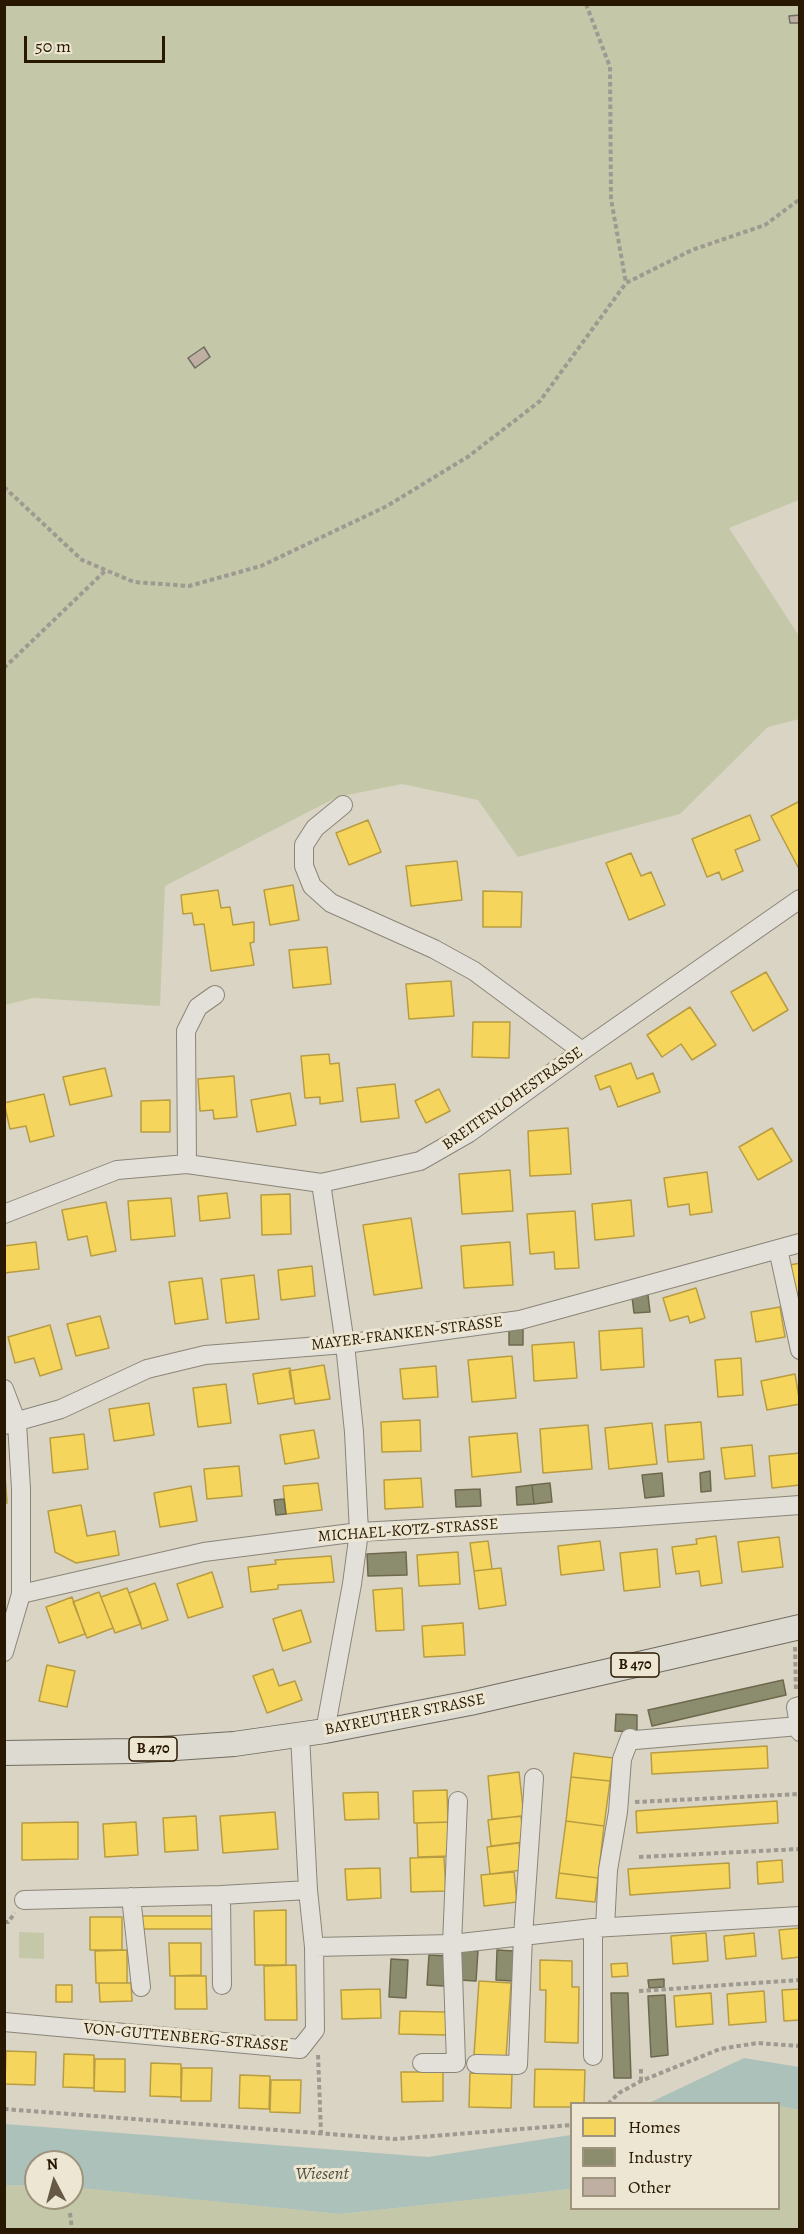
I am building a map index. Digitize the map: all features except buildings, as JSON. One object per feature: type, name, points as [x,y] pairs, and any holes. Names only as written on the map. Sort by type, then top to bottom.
[{"type":"main road","name":"BAYREUTHER STRASSE","points":[[4,1753],[132,1751],[234,1744],[300,1735],[470,1703],[797,1628]]},
{"type":"street","points":[[344,805],[315,828],[304,845],[304,866],[312,886],[331,903],[474,971],[582,1051]]},
{"type":"street","name":"BREITENLOHESTRASSE","points":[[4,1214],[117,1170],[187,1164],[321,1183],[420,1161],[468,1133],[800,899]]},
{"type":"street","points":[[187,1164],[186,1031],[198,1007],[215,994]]},
{"type":"street","points":[[321,1183],[345,1344],[354,1432],[359,1532],[352,1584],[325,1731]]},
{"type":"street","name":"MAYER-FRANKEN-STRASSE","points":[[11,1424],[61,1409],[147,1369],[205,1355],[345,1344],[520,1320],[800,1243]]},
{"type":"street","points":[[778,1250],[800,1350]]},
{"type":"street","points":[[4,1389],[21,1490],[21,1594],[4,1652]]},
{"type":"street","name":"MICHAEL-KOTZ-STRASSE","points":[[21,1594],[204,1551],[359,1532],[618,1518],[800,1505]]},
{"type":"street","points":[[593,2056],[599,1928],[618,1812],[622,1759],[633,1739],[799,1729],[798,1706]]},
{"type":"street","name":"VON-GUTTENBERG-STRASSE","points":[[4,2022],[300,2049],[315,2030],[314,1947],[308,1890],[300,1735]]},
{"type":"street","points":[[476,2064],[518,2065],[523,1936],[534,1778]]},
{"type":"street","points":[[422,2063],[456,2063],[452,1944],[458,1801]]},
{"type":"street","points":[[24,1900],[221,1895],[308,1890]]},
{"type":"street","points":[[221,1895],[222,1985]]},
{"type":"street","points":[[131,1897],[141,1987]]},
{"type":"street","points":[[314,1947],[452,1944],[599,1928],[800,1916]]},
{"type":"path","points":[[586,4],[610,67],[611,199],[626,283]]},
{"type":"path","points":[[4,487],[82,560],[134,582],[189,586],[261,566],[387,506],[469,456],[540,401],[626,283],[692,250],[765,225],[800,199]]},
{"type":"path","points":[[4,668],[106,570]]},
{"type":"path","points":[[797,1628],[798,1706]]},
{"type":"path","points":[[630,1802],[800,1794]]},
{"type":"path","points":[[639,1857],[800,1849]]},
{"type":"path","points":[[639,1991],[800,1980]]},
{"type":"path","points":[[609,2102],[619,2093],[641,2081],[720,2049],[757,2043],[800,2046]]},
{"type":"path","points":[[300,2049],[319,2055],[321,2133]]},
{"type":"path","points":[[641,2069],[641,2081]]},
{"type":"path","points":[[4,2109],[394,2139],[570,2125]]},
{"type":"path","points":[[70,2213],[72,2229]]},
{"type":"green space","points":[[5,5],[799,5],[799,500],[729,528],[799,636],[799,719],[768,727],[680,814],[518,857],[478,800],[402,784],[337,797],[165,886],[160,1006],[33,998],[5,1005]]},
{"type":"green space","points":[[19,1932],[44,1933],[44,1959],[19,1958]]},
{"type":"green space","points":[[780,2106],[799,2110],[799,2229],[5,2230],[5,2185],[24,2186],[24,2210],[84,2210],[84,2188],[340,2214],[570,2189],[570,2210],[780,2210]]},
{"type":"water","points":[[744,2058],[799,2067],[799,2110],[780,2106],[780,2102],[651,2102]]},
{"type":"water","name":"Wiesent","points":[[5,2124],[428,2157],[570,2135],[570,2189],[340,2214],[84,2188],[84,2150],[24,2150],[24,2186],[5,2185]]}]
